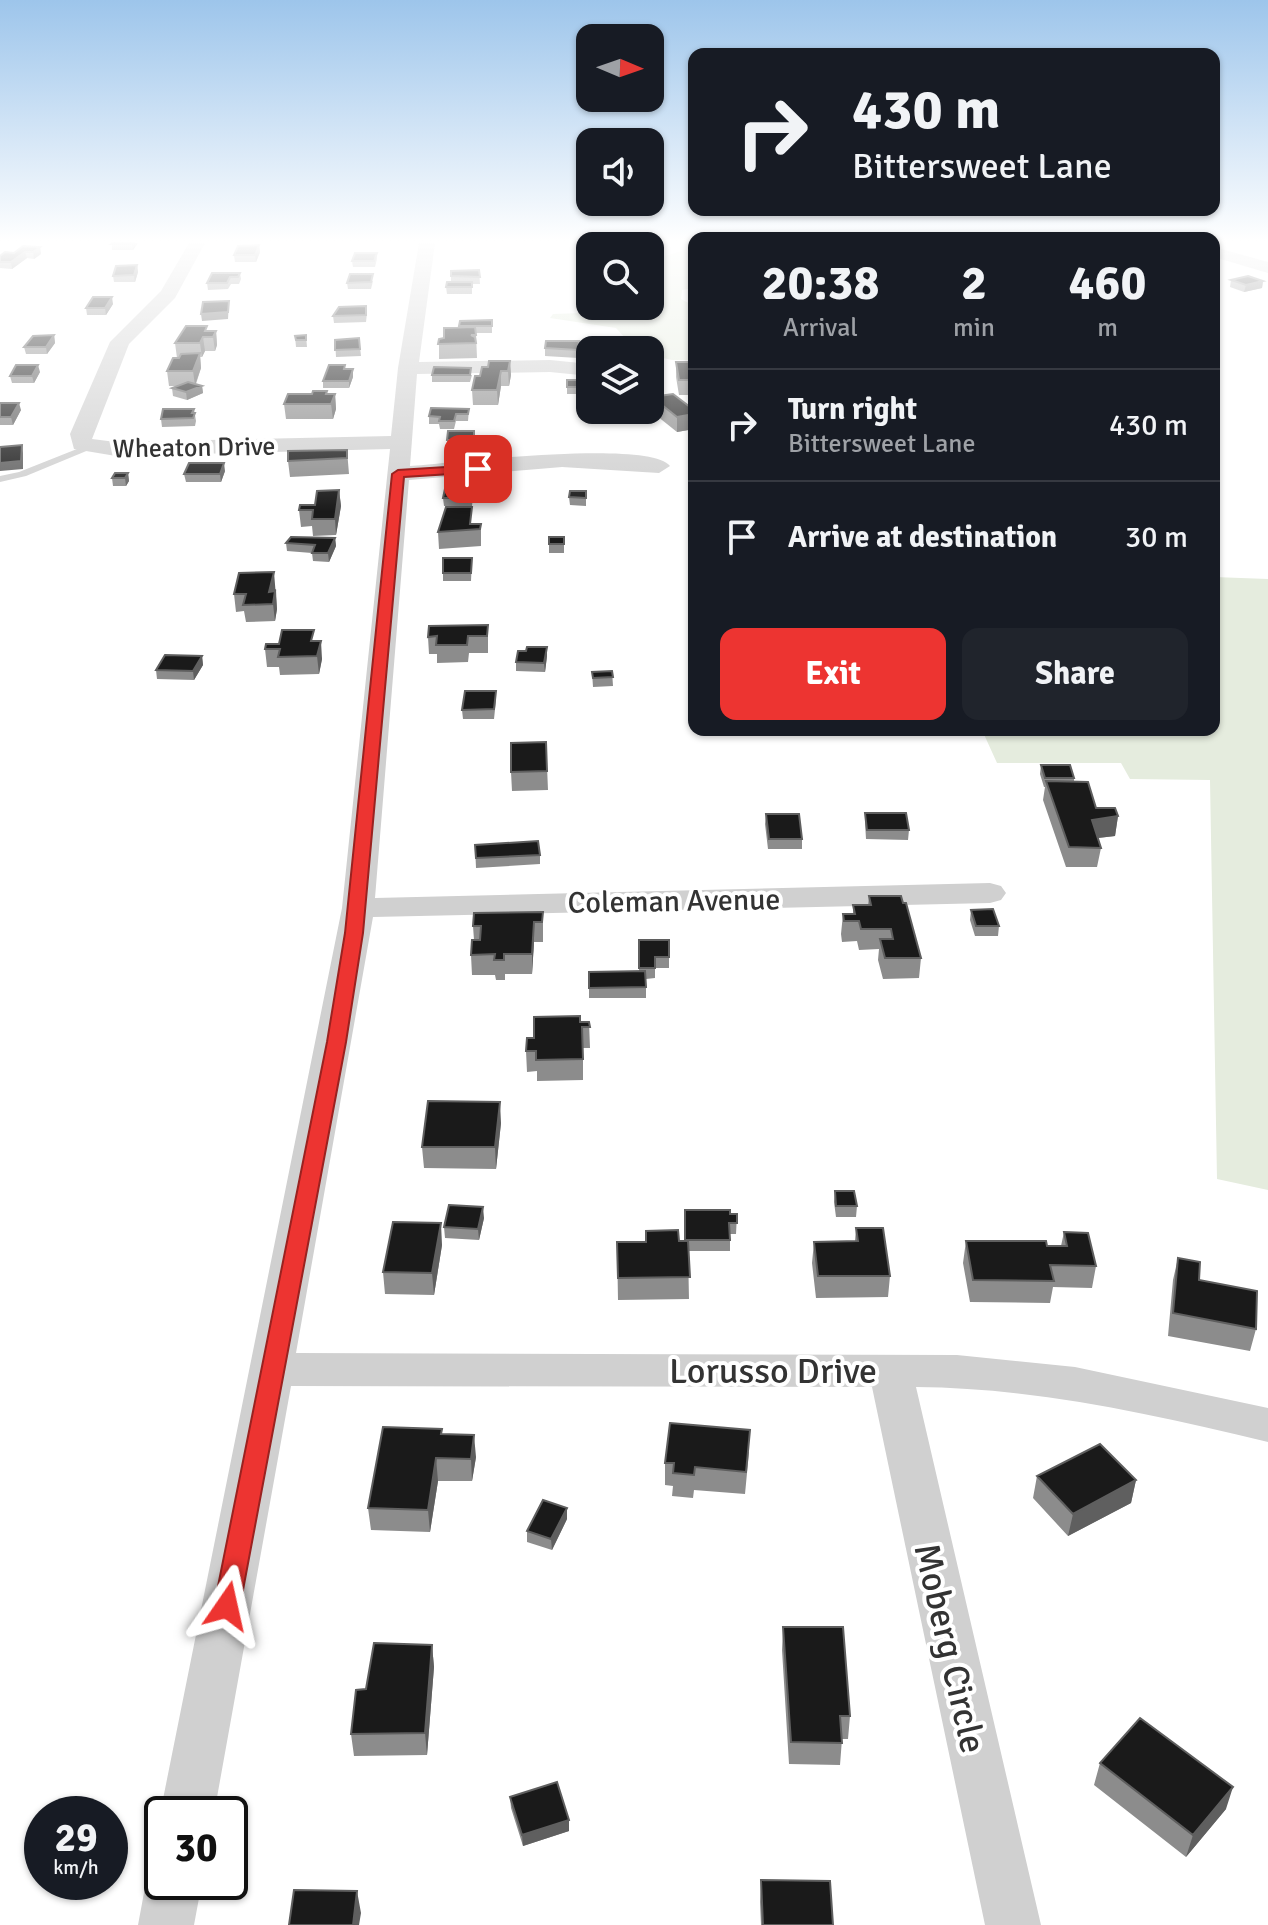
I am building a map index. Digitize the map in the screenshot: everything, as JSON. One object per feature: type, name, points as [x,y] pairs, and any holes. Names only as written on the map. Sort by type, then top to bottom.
[{"type":"street","name":"Wheaton Drive","points":[[129,333],[120,342],[81,434],[82,444],[116,449],[400,458],[622,459],[659,466]]},
{"type":"street","points":[[190,1796],[336,1042],[358,908],[413,333]]},
{"type":"street","points":[[408,368],[550,366],[576,369]]},
{"type":"street","name":"Coleman Avenue","points":[[358,908],[990,893]]},
{"type":"street","name":"Lorusso Drive","points":[[273,1369],[1014,1374],[1155,1397],[1268,1425]]},
{"type":"street","name":"Moberg Circle","points":[[890,1371],[1013,1925]]},
{"type":"street","points":[[166,1925],[171,1900]]},
{"type":"lane","points":[[0,479],[22,474],[91,447]]},
{"type":"shaded area","points":[[620,333],[688,333],[688,360],[664,358],[664,336],[623,336]]},
{"type":"shaded area","points":[[1220,577],[1268,579],[1268,1190],[1217,1179],[1210,780],[1130,779],[1121,763],[997,763],[985,736],[1220,736]]},
{"type":"building","points":[[182,333],[215,333],[213,337],[203,337],[200,343],[175,343]]},
{"type":"building","points":[[444,333],[476,333],[471,335],[476,343],[438,344],[439,339],[444,338]]},
{"type":"building","points":[[54,335],[46,347],[24,347],[33,336]]},
{"type":"building","points":[[306,335],[306,340],[296,340],[295,336]]},
{"type":"building","points":[[359,338],[360,349],[335,350],[335,340]]},
{"type":"building","points":[[546,341],[576,341],[576,350],[545,348]]},
{"type":"building","points":[[200,353],[193,371],[167,371],[173,358],[179,358],[181,354]]},
{"type":"building","points":[[489,361],[510,361],[508,371],[501,371],[497,390],[472,390],[475,376],[480,376],[482,367],[488,367]]},
{"type":"building","points":[[676,362],[688,362],[688,380],[679,380]]},
{"type":"building","points":[[16,365],[38,365],[32,376],[10,376]]},
{"type":"building","points":[[329,365],[345,365],[344,369],[353,369],[349,381],[323,381]]},
{"type":"building","points":[[434,367],[471,368],[470,375],[432,375]]},
{"type":"building","points":[[567,380],[576,380],[576,387],[567,387]]},
{"type":"building","points":[[188,382],[202,386],[186,392],[172,388]]},
{"type":"building","points":[[313,391],[335,394],[331,404],[284,404],[288,394],[312,394]]},
{"type":"building","points":[[673,394],[688,405],[688,415],[677,417],[664,407],[664,395]]},
{"type":"building","points":[[0,403],[19,403],[11,417],[0,417]]},
{"type":"building","points":[[431,408],[469,409],[468,414],[456,414],[454,421],[439,421],[440,417],[429,416]]},
{"type":"building","points":[[163,409],[194,409],[192,413],[195,413],[193,418],[161,419]]},
{"type":"building","points":[[448,431],[474,431],[474,440],[447,440]]},
{"type":"building","points":[[22,445],[21,461],[0,463],[0,447]]},
{"type":"building","points":[[347,450],[347,458],[288,461],[288,451]]},
{"type":"building","points":[[189,463],[224,463],[220,474],[184,474]]},
{"type":"building","points":[[461,471],[482,471],[480,479],[460,478]]},
{"type":"building","points":[[115,473],[128,473],[125,478],[112,478]]},
{"type":"building","points":[[446,484],[474,484],[472,498],[443,498]]},
{"type":"building","points":[[339,490],[335,519],[312,519],[313,510],[299,510],[300,505],[315,505],[317,491]]},
{"type":"building","points":[[570,491],[586,491],[586,498],[569,497]]},
{"type":"building","points":[[446,507],[472,507],[470,524],[481,524],[480,529],[438,532]]},
{"type":"building","points":[[291,537],[335,538],[328,553],[312,553],[315,545],[286,543]]},
{"type":"building","points":[[549,537],[564,537],[564,544],[549,544]]},
{"type":"building","points":[[443,558],[472,558],[471,573],[443,573]]},
{"type":"building","points":[[274,572],[269,592],[275,591],[273,604],[243,605],[246,594],[234,594],[239,573]]},
{"type":"building","points":[[488,625],[487,636],[468,636],[467,645],[436,645],[437,636],[428,637],[429,626]]},
{"type":"building","points":[[282,630],[314,630],[311,641],[321,641],[317,656],[278,657],[280,649],[265,649],[266,644],[279,644]]},
{"type":"building","points":[[527,647],[547,647],[544,663],[516,662],[518,651],[526,651]]},
{"type":"building","points":[[165,655],[202,656],[193,671],[156,670]]},
{"type":"building","points":[[612,671],[613,677],[593,678],[592,672]]},
{"type":"building","points":[[465,691],[496,691],[494,709],[462,710]]},
{"type":"building","points":[[546,742],[547,771],[511,772],[511,743]]},
{"type":"building","points":[[1041,765],[1070,765],[1074,778],[1045,778]]},
{"type":"building","points":[[1046,781],[1088,782],[1096,808],[1115,808],[1118,816],[1092,820],[1101,848],[1069,847]]},
{"type":"building","points":[[865,813],[906,813],[909,830],[867,830]]},
{"type":"building","points":[[766,814],[799,814],[802,839],[769,839]]},
{"type":"building","points":[[538,841],[540,855],[476,858],[475,845]]},
{"type":"building","points":[[869,896],[901,896],[903,903],[906,903],[921,958],[885,958],[880,939],[893,939],[891,929],[861,929],[859,921],[844,921],[843,914],[855,914],[853,905],[871,905]]},
{"type":"building","points":[[993,909],[999,926],[976,926],[971,910]]},
{"type":"building","points":[[543,912],[542,922],[534,922],[532,954],[504,954],[504,960],[494,960],[495,954],[471,955],[472,940],[480,940],[481,926],[473,926],[474,913]]},
{"type":"building","points":[[639,940],[669,940],[669,957],[655,957],[655,968],[639,968]]},
{"type":"building","points":[[645,971],[646,987],[589,988],[589,972]]},
{"type":"building","points":[[580,1016],[580,1022],[589,1022],[590,1027],[582,1027],[583,1059],[536,1060],[536,1051],[526,1051],[527,1038],[534,1038],[534,1017]]},
{"type":"building","points":[[428,1101],[500,1102],[495,1147],[422,1147]]},
{"type":"building","points":[[835,1191],[854,1191],[857,1206],[836,1206]]},
{"type":"building","points":[[449,1205],[483,1207],[478,1229],[444,1227]]},
{"type":"building","points":[[685,1210],[730,1210],[730,1214],[737,1214],[737,1223],[729,1223],[730,1240],[685,1240]]},
{"type":"building","points":[[393,1222],[441,1223],[432,1273],[383,1272]]},
{"type":"building","points":[[856,1228],[883,1228],[890,1276],[818,1276],[814,1242],[858,1241]]},
{"type":"building","points":[[678,1230],[679,1241],[688,1241],[690,1277],[618,1278],[617,1242],[646,1242],[646,1231]]},
{"type":"building","points":[[1064,1232],[1088,1233],[1096,1266],[1050,1265],[1054,1281],[973,1280],[966,1241],[1046,1241],[1047,1246],[1067,1246]]},
{"type":"building","points":[[1178,1258],[1200,1262],[1199,1280],[1257,1291],[1256,1329],[1173,1313]]},
{"type":"building","points":[[670,1423],[750,1430],[746,1472],[695,1467],[694,1475],[673,1473],[674,1463],[665,1463]]},
{"type":"building","points":[[383,1427],[442,1429],[441,1434],[474,1435],[471,1459],[436,1458],[428,1510],[368,1508]]},
{"type":"building","points":[[1100,1444],[1136,1480],[1073,1514],[1037,1476]]},
{"type":"building","points":[[543,1500],[567,1508],[551,1539],[527,1531]]},
{"type":"building","points":[[783,1627],[843,1627],[850,1716],[840,1716],[842,1743],[791,1742]]},
{"type":"building","points":[[374,1643],[432,1645],[425,1733],[351,1734],[356,1690],[366,1689]]},
{"type":"building","points":[[1140,1718],[1233,1787],[1193,1835],[1100,1763]]},
{"type":"building","points":[[557,1782],[569,1820],[522,1835],[510,1797]]},
{"type":"building","points":[[761,1880],[830,1881],[833,1925],[763,1925]]},
{"type":"building","points":[[294,1890],[357,1891],[353,1925],[289,1925]]},
{"type":"route","points":[[227,1606],[336,1042],[358,908],[398,474],[478,469]]}]
